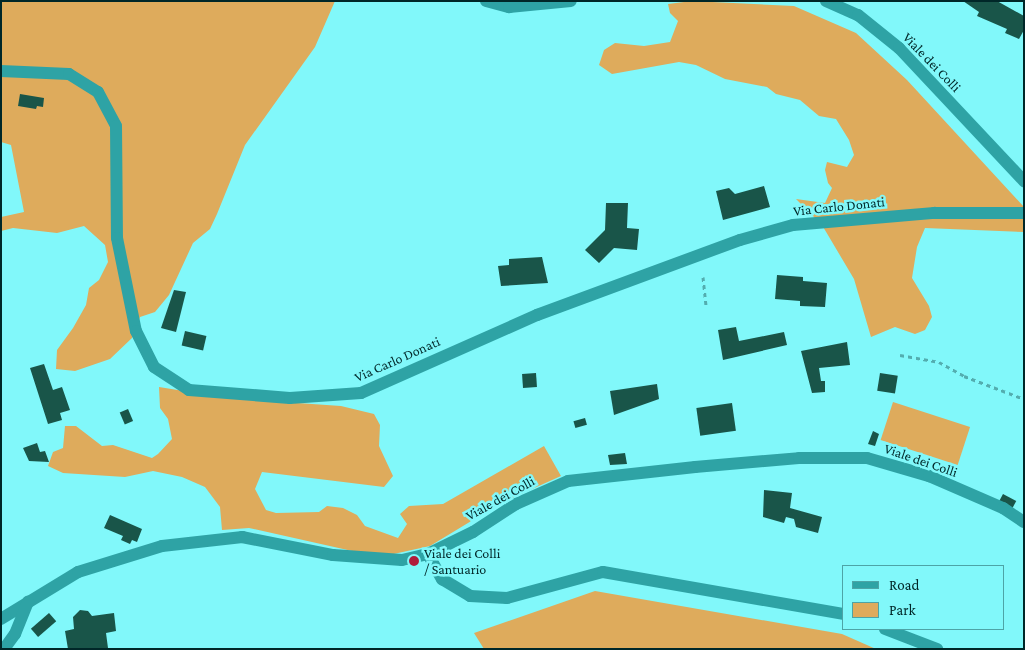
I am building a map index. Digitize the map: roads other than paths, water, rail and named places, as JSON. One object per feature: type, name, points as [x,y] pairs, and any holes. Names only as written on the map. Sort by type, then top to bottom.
[{"type":"street","points":[[486,1],[509,7],[571,1]]},
{"type":"street","name":"Viale dei Colli","points":[[826,1],[858,14],[899,48],[1024,181]]},
{"type":"street","name":"Via Carlo Donati","points":[[1,71],[69,74],[98,92],[116,126],[117,238],[136,331],[154,367],[189,390],[290,398],[361,393],[537,315],[740,240],[793,225],[934,213],[1024,213]]},
{"type":"street","name":"Viale dei Colli","points":[[1,619],[78,572],[128,554],[199,541],[242,537],[373,560],[402,560],[428,554],[472,532],[516,504],[568,481],[799,458],[867,458],[929,476],[1004,508],[1024,522]]},
{"type":"street","points":[[428,554],[442,579],[470,596],[507,598],[603,572],[842,614]]},
{"type":"street","points":[[4,649],[15,634],[28,602]]},
{"type":"street","points":[[888,630],[930,647]]},
{"type":"place","name":"Viale dei Colli / Santuario","points":[[414,561]]}]
